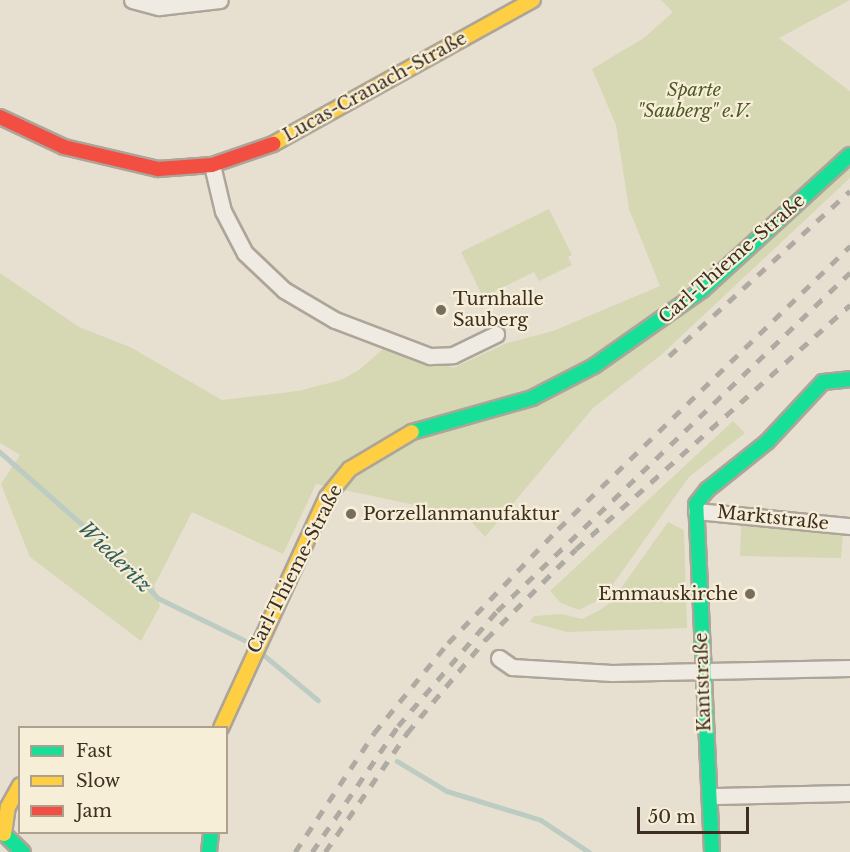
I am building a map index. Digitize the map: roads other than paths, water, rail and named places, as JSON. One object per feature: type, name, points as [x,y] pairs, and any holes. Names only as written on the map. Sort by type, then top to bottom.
[{"type":"street","points":[[132,0],[159,7],[220,0]]},
{"type":"street","name":"Lucas-Cranach-Straße","points":[[0,117],[64,147],[159,169],[212,165],[270,145],[533,0]]},
{"type":"street","name":"Carl-Thieme-Straße","points":[[222,726],[327,497],[350,468],[403,434],[531,398],[594,366],[702,290],[850,155]]},
{"type":"street","points":[[212,165],[223,211],[245,253],[284,290],[335,320],[430,356],[453,355],[496,334]]},
{"type":"street","points":[[696,511],[702,495],[766,442],[822,382],[850,379]]},
{"type":"street","name":"Marktstraße","points":[[696,511],[850,526]]},
{"type":"street","name":"Kantstraße","points":[[696,511],[712,852]]},
{"type":"street","points":[[499,657],[512,667],[634,674],[850,668]]},
{"type":"street","points":[[1,785],[18,777]]},
{"type":"street","points":[[18,789],[8,807],[1,832],[23,852]]},
{"type":"street","points":[[711,796],[850,793]]},
{"type":"street","points":[[209,852],[211,834]]},
{"type":"waterway","name":"Wiederitz","points":[[0,452],[126,563],[158,598],[244,640]]},
{"type":"waterway","name":"Wiederitz","points":[[265,656],[318,700]]},
{"type":"waterway","name":"Wiederitz","points":[[397,761],[447,791],[541,820],[589,852]]},
{"type":"railway","points":[[669,356],[850,191]]},
{"type":"railway","points":[[295,852],[374,733],[448,643],[558,529],[850,246]]},
{"type":"railway","points":[[312,852],[398,726],[497,611],[850,273]]},
{"type":"railway","points":[[325,852],[407,733],[486,639],[576,549],[850,305]]},
{"type":"place","name":"Turnhalle Sauberg","points":[[441,310]]},
{"type":"place","name":"Porzellanmanufaktur","points":[[351,514]]},
{"type":"place","name":"Emmauskirche","points":[[750,594]]},
{"type":"park label","name":"Sparte \"Sauberg\" e.V.","points":[[694,101]]}]
